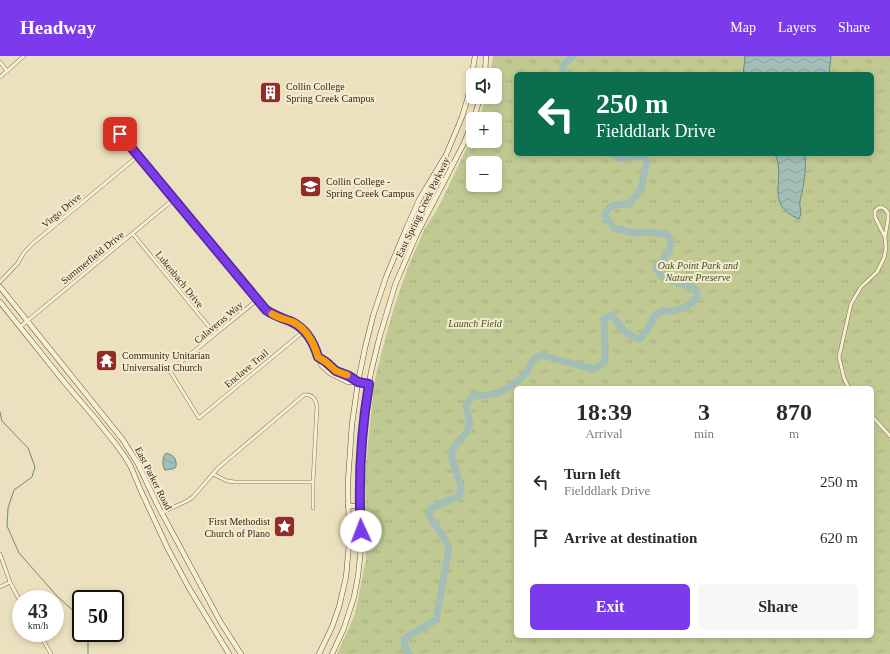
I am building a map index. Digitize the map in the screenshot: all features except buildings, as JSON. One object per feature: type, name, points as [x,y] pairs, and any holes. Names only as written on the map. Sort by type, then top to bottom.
[{"type":"main road","name":"East Spring Creek Parkway","points":[[319,654],[332,627],[339,607],[345,580],[350,544],[348,481],[350,439],[358,382],[373,316],[394,257],[420,200],[446,155],[462,117],[468,97],[475,56]]},
{"type":"main road","points":[[485,68],[486,56]]},
{"type":"main road","name":"East Spring Creek Parkway","points":[[332,654],[344,628],[354,597],[358,576],[362,539],[360,506],[361,455],[365,408],[379,339],[395,285],[416,234],[466,138]]},
{"type":"main road","points":[[434,176],[444,181]]},
{"type":"main road","name":"East Parker Road","points":[[0,287],[100,412],[138,464],[161,513],[211,605],[241,654]]},
{"type":"main road","name":"East Parker Road","points":[[0,302],[52,368],[94,417],[132,467],[141,491],[168,548],[189,588],[229,654]]},
{"type":"main road","points":[[38,350],[46,345]]},
{"type":"main road","points":[[52,368],[60,362]]},
{"type":"main road","points":[[65,383],[72,378]]},
{"type":"main road","points":[[358,382],[369,384]]},
{"type":"main road","points":[[94,417],[100,412]]},
{"type":"main road","points":[[118,447],[124,443]]},
{"type":"main road","points":[[132,467],[138,464]]},
{"type":"main road","points":[[348,506],[360,506]]},
{"type":"main road","points":[[153,516],[161,513]]},
{"type":"main road","points":[[202,609],[211,605]]},
{"type":"street","points":[[0,77],[24,56]]},
{"type":"street","points":[[0,62],[7,71]]},
{"type":"street","points":[[120,134],[266,310],[302,329],[311,338],[322,366],[330,374],[348,383],[358,382]]},
{"type":"street","name":"Virgo Drive","points":[[0,282],[18,263],[23,254],[31,245],[138,156]]},
{"type":"street","name":"Summerfield Drive","points":[[20,327],[174,199]]},
{"type":"street","points":[[848,386],[844,378],[839,357],[851,304],[861,287],[877,272],[884,258],[888,213],[882,207],[878,208],[875,212],[875,217],[885,237]]},
{"type":"street","name":"Lukenbach Drive","points":[[133,234],[215,334]]},
{"type":"street","name":"Calaveras Way","points":[[170,371],[257,300]]},
{"type":"street","name":"Enclave Trail","points":[[170,371],[199,418],[304,331]]},
{"type":"street","points":[[318,357],[336,371],[349,376],[358,382]]},
{"type":"street","points":[[161,513],[190,499],[218,468],[304,395],[308,394],[316,400],[317,406],[313,482],[314,508]]},
{"type":"street","points":[[874,418],[890,436]]},
{"type":"street","points":[[213,474],[227,481],[235,482],[313,482]]},
{"type":"street","points":[[0,554],[14,590]]},
{"type":"street","points":[[0,587],[10,582]]},
{"type":"street","points":[[45,642],[52,654]]},
{"type":"green space","name":"Oak Point Park and Nature Preserve","points":[[493,56],[890,56],[890,654],[337,654],[355,614],[366,559],[365,473],[374,383],[384,343],[395,304],[408,267],[425,228],[438,208],[467,148],[502,148],[502,112],[481,112],[484,104],[502,104],[502,68],[491,68]]},
{"type":"water","points":[[744,56],[831,56],[829,72],[743,72]]},
{"type":"water","points":[[776,156],[805,156],[805,173],[800,200],[801,214],[799,219],[788,213],[782,206],[779,198],[778,163]]},
{"type":"water","points":[[166,453],[174,458],[176,464],[175,468],[165,470],[163,462]]},
{"type":"waterway","points":[[563,72],[563,65],[573,56]]},
{"type":"waterway","points":[[616,156],[620,159],[636,156]]},
{"type":"waterway","points":[[409,654],[405,647],[404,640],[411,634],[436,620],[449,548],[429,516],[430,510],[460,495],[461,486],[452,459],[452,451],[466,433],[470,424],[466,406],[470,399],[476,395],[489,395],[509,387],[520,379],[533,361],[541,355],[584,367],[596,368],[605,360],[604,319],[609,316],[613,316],[618,324],[631,336],[640,339],[656,314],[662,311],[675,311],[689,305],[697,298],[697,292],[693,287],[663,278],[656,268],[669,252],[671,240],[666,234],[646,232],[634,233],[614,228],[605,216],[608,208],[611,206],[630,204],[641,189],[647,161],[643,156]]},
{"type":"waterway","points":[[0,412],[2,421],[28,448],[35,467],[32,477],[14,490],[8,508],[7,526],[19,553],[57,596],[72,610]]},
{"type":"waterway","points":[[88,642],[88,654]]},
{"type":"slow traffic","points":[[272,314],[293,323],[302,329],[311,338],[318,357],[336,371],[347,375]]},
{"type":"place","name":"Collin College Spring Creek Campus","points":[[270,92]]},
{"type":"place","name":"Collin College - Spring Creek Campus","points":[[311,187]]},
{"type":"place","name":"Community Unitarian Universalist Church","points":[[106,361]]},
{"type":"place","name":"First Methodist Church of Plano","points":[[285,527]]},
{"type":"route","points":[[120,134],[266,310],[302,329],[311,338],[318,357],[336,371],[349,376],[358,382],[369,384],[365,408],[361,455],[361,531]]},
{"type":"park label","name":"Launch Field","points":[[475,323]]}]
